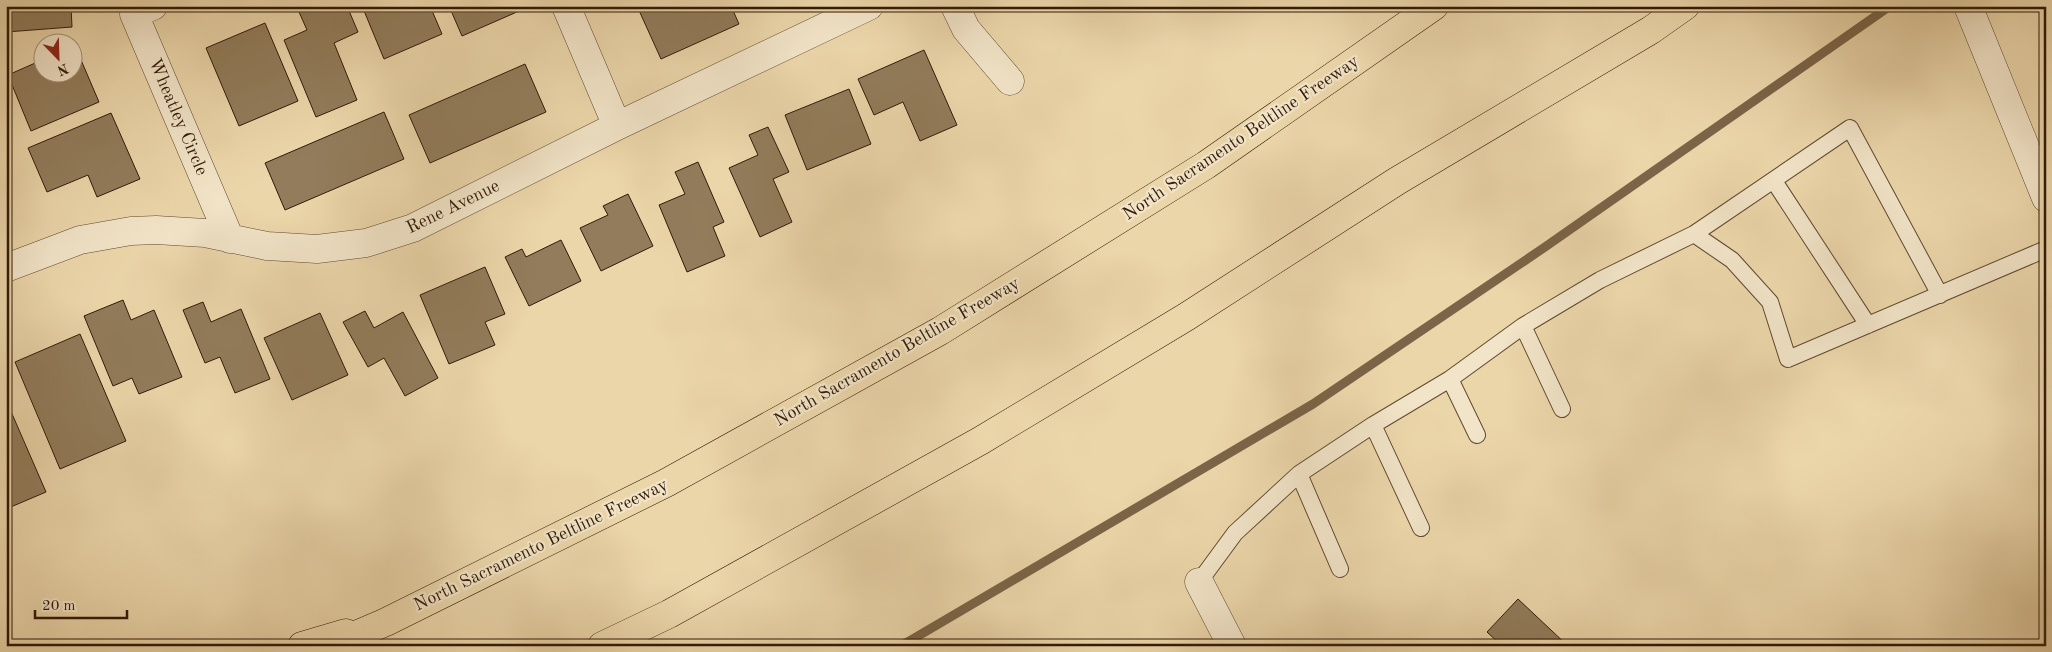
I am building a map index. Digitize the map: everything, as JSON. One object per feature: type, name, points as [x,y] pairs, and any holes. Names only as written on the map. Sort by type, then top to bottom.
[{"type":"highway","name":"North Sacramento Beltline Freeway","points":[[330,646],[386,622],[666,483],[940,331],[1206,165],[1434,6]]},
{"type":"highway","points":[[602,646],[669,614],[980,441],[1186,317],[1397,181],[1651,30],[1685,6]]},
{"type":"highway","points":[[302,646],[386,622]]},
{"type":"street","name":"Wheatley Circle","points":[[153,6],[134,14],[230,239]]},
{"type":"street","points":[[566,6],[617,126]]},
{"type":"street","name":"Rene Avenue","points":[[6,268],[80,240],[131,231],[156,230],[205,233],[267,246],[317,249],[366,243],[413,228],[617,126],[869,6]]},
{"type":"street","points":[[955,6],[966,29],[1010,80]]},
{"type":"street","points":[[1968,6],[2046,198]]},
{"type":"street","points":[[1199,582],[1232,646]]},
{"type":"lane","points":[[1199,582],[1235,533],[1300,474],[1373,425],[1450,380],[1523,326],[1600,280],[1694,234],[1850,128],[1940,295]]},
{"type":"lane","points":[[1774,181],[1868,325]]},
{"type":"lane","points":[[1694,234],[1732,260],[1770,302],[1788,359],[2046,249]]},
{"type":"lane","points":[[1523,326],[1562,409]]},
{"type":"lane","points":[[1450,380],[1477,435]]},
{"type":"lane","points":[[1373,425],[1420,528]]},
{"type":"lane","points":[[1300,474],[1340,569]]},
{"type":"building","points":[[6,6],[71,6],[72,27],[6,32]]},
{"type":"building","points":[[312,6],[347,6],[358,32],[334,43],[357,100],[316,117],[284,40],[307,30],[299,12]]},
{"type":"building","points":[[362,6],[430,6],[442,34],[384,59]]},
{"type":"building","points":[[449,6],[526,6],[526,8],[462,36]]},
{"type":"building","points":[[637,6],[731,6],[739,24],[661,59]]},
{"type":"building","points":[[265,23],[298,101],[239,126],[206,48]]},
{"type":"building","points":[[924,50],[957,125],[920,141],[903,102],[874,115],[858,79]]},
{"type":"building","points":[[82,62],[99,102],[31,131],[8,75],[32,64],[32,82],[82,82]]},
{"type":"building","points":[[525,64],[546,112],[430,163],[409,115]]},
{"type":"building","points":[[849,89],[871,144],[807,170],[785,115]]},
{"type":"building","points":[[384,112],[404,159],[285,210],[265,163]]},
{"type":"building","points":[[111,113],[140,179],[97,197],[88,175],[47,192],[28,148]]},
{"type":"building","points":[[768,127],[789,172],[773,179],[792,222],[760,237],[729,168],[758,155],[749,135]]},
{"type":"building","points":[[698,162],[724,222],[713,227],[725,256],[687,272],[659,205],[685,194],[675,172]]},
{"type":"building","points":[[628,194],[653,246],[601,271],[580,228],[608,215],[603,206]]},
{"type":"building","points":[[561,240],[581,281],[529,306],[505,257],[522,249],[526,257]]},
{"type":"building","points":[[485,267],[505,314],[485,322],[495,345],[449,364],[420,295]]},
{"type":"building","points":[[123,300],[131,320],[154,310],[182,377],[139,394],[132,378],[113,386],[84,316]]},
{"type":"building","points":[[203,302],[211,322],[241,309],[270,379],[235,393],[220,357],[205,363],[183,310]]},
{"type":"building","points":[[365,311],[374,328],[403,312],[438,378],[405,396],[384,358],[368,367],[343,322]]},
{"type":"building","points":[[320,313],[348,375],[292,400],[264,338]]},
{"type":"building","points":[[80,334],[126,441],[60,469],[15,362]]},
{"type":"building","points":[[6,400],[46,492],[6,509]]},
{"type":"building","points":[[1518,599],[1568,646],[1502,646],[1487,632]]},
{"type":"waterway","points":[[901,646],[1313,404],[1545,247],[1890,6]]}]
